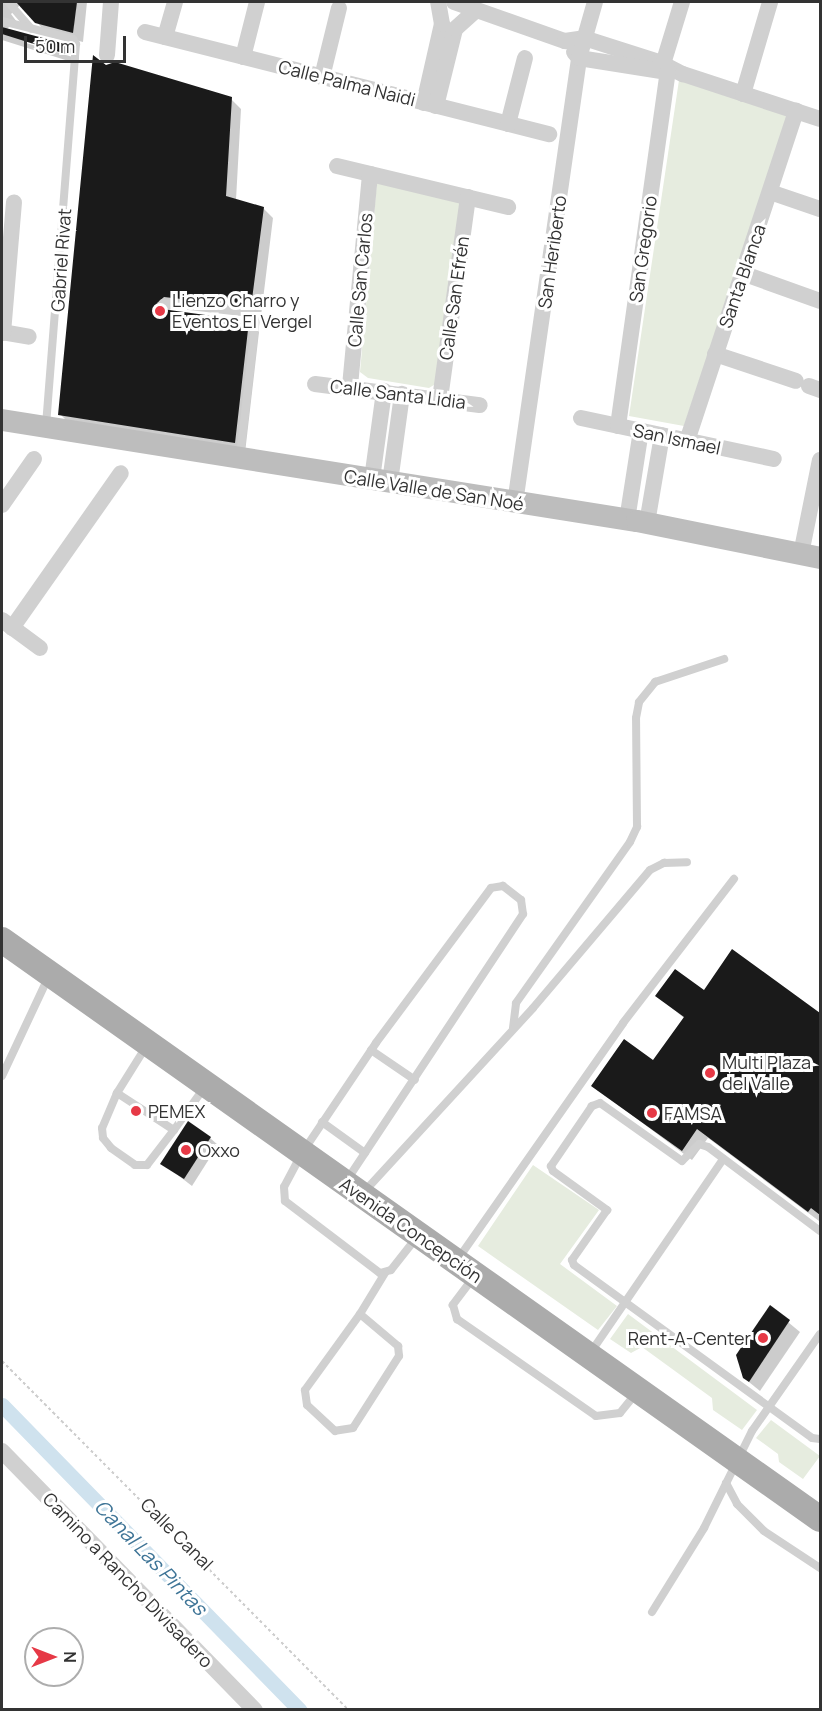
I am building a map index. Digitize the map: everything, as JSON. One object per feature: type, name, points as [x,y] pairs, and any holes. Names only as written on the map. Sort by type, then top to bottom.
[{"type":"main road","name":"Avenida Concepción","points":[[2,940],[820,1519]]},
{"type":"street","points":[[107,55],[111,2]]},
{"type":"street","points":[[165,37],[175,2]]},
{"type":"street","points":[[243,57],[257,2]]},
{"type":"street","points":[[438,2],[446,39]]},
{"type":"street","points":[[454,2],[565,41],[584,38],[671,70],[820,119]]},
{"type":"street","name":"San Heriberto","points":[[515,503],[579,58],[595,2]]},
{"type":"street","name":"San Gregorio","points":[[618,426],[682,2]]},
{"type":"street","points":[[743,94],[770,2]]},
{"type":"street","points":[[322,77],[339,8]]},
{"type":"street","points":[[430,104],[446,39],[457,25],[475,11]]},
{"type":"street","name":"Calle Palma Naidi","points":[[145,32],[549,134]]},
{"type":"street","points":[[565,41],[579,58],[671,70]]},
{"type":"street","points":[[508,124],[525,58]]},
{"type":"street","name":"Santa Blanca","points":[[687,441],[796,111]]},
{"type":"street","points":[[337,166],[508,207]]},
{"type":"street","name":"Calle San Carlos","points":[[350,386],[370,174]]},
{"type":"street","points":[[770,192],[820,209]]},
{"type":"street","name":"Calle San Efrén","points":[[440,399],[468,198]]},
{"type":"street","points":[[14,202],[7,221],[2,332],[29,337]]},
{"type":"street","points":[[742,273],[820,301]]},
{"type":"street","points":[[715,354],[808,385]]},
{"type":"street","name":"Calle Santa Lidia","points":[[315,384],[350,386],[480,405]]},
{"type":"street","points":[[381,481],[384,391]]},
{"type":"street","points":[[381,481],[402,394]]},
{"type":"street","name":"San Ismael","points":[[581,418],[774,459]]},
{"type":"street","name":"Calle Valle de San Noé","points":[[2,420],[637,521],[811,556]]},
{"type":"street","points":[[637,521],[641,431]]},
{"type":"street","points":[[637,521],[662,435]]},
{"type":"street","points":[[2,505],[34,459]]},
{"type":"street","points":[[811,556],[820,460]]},
{"type":"street","points":[[40,648],[7,624],[121,473]]},
{"type":"street","name":"Camino a Rancho Divisadero","points":[[2,1451],[254,1709]]},
{"type":"lane","points":[[8,2],[31,28]]},
{"type":"lane","points":[[2,21],[31,28]]},
{"type":"lane","name":"Gabriel Rivat","points":[[31,28],[75,41],[74,93],[46,427]]},
{"type":"lane","points":[[163,303],[250,313],[256,318],[239,459]]},
{"type":"lane","points":[[513,1028],[516,1004],[630,842],[637,827],[636,718],[642,696],[655,682],[723,659]]},
{"type":"lane","points":[[353,1189],[513,1028],[650,870],[664,863],[687,862]]},
{"type":"lane","points":[[638,1392],[620,1413],[596,1416],[457,1319],[453,1305],[466,1268],[623,1023],[734,879]]},
{"type":"lane","points":[[353,1189],[365,1153],[523,914],[521,900],[503,886],[491,888],[371,1050],[302,1152],[284,1187],[285,1201],[377,1272],[384,1274]]},
{"type":"lane","points":[[2,1076],[50,975]]},
{"type":"lane","points":[[147,1043],[117,1093],[102,1128],[103,1138],[111,1148],[135,1166],[147,1165],[206,1085]]},
{"type":"lane","points":[[371,1050],[415,1080]]},
{"type":"lane","points":[[117,1093],[174,1130]]},
{"type":"lane","points":[[820,1231],[708,1147],[699,1144],[682,1161],[597,1103],[552,1164],[553,1171],[607,1210],[572,1263],[812,1438],[820,1439]]},
{"type":"lane","points":[[322,1122],[365,1153]]},
{"type":"lane","points":[[589,1355],[723,1159]]},
{"type":"lane","points":[[360,1314],[398,1346],[399,1356],[353,1428],[335,1431],[307,1405],[305,1390],[360,1314],[384,1274],[419,1235]]},
{"type":"lane","points":[[652,1612],[769,1406],[820,1334]]},
{"type":"lane","points":[[726,1483],[747,1515],[820,1568]]},
{"type":"path","name":"Calle Canal","points":[[2,1361],[349,1710]]},
{"type":"shaded area","points":[[679,80],[788,115],[684,426],[629,416]]},
{"type":"shaded area","points":[[377,182],[461,203],[437,383],[429,388],[368,378],[360,372]]},
{"type":"shaded area","points":[[533,1165],[599,1210],[560,1264],[617,1306],[598,1330],[478,1246]]},
{"type":"shaded area","points":[[628,1314],[757,1410],[742,1430],[713,1410],[712,1398],[642,1347],[631,1353],[610,1339]]},
{"type":"shaded area","points":[[771,1420],[820,1456],[803,1479],[779,1462],[778,1454],[756,1438]]},
{"type":"building","points":[[16,2],[77,2],[73,33],[35,23]]},
{"type":"building","points":[[2,27],[69,45],[69,55],[2,34]]},
{"type":"building","name":"Lienzo Charro y Eventos El Vergel","points":[[93,55],[106,65],[115,62],[232,97],[226,196],[264,207],[251,307],[164,297],[157,303],[162,309],[249,321],[235,443],[58,415]]},
{"type":"building","name":"Multi Plaza del Valle","points":[[732,949],[820,1013],[820,1215],[811,1208],[808,1212],[697,1129],[682,1151],[591,1086],[624,1039],[653,1060],[684,1017],[655,996],[675,969],[704,990]]},
{"type":"building","name":"Oxxo","points":[[188,1121],[211,1137],[184,1179],[160,1164]]},
{"type":"building","name":"Rent-A-Center","points":[[770,1305],[790,1320],[749,1382],[743,1378],[736,1355]]},
{"type":"waterway","name":"Canal Las Pintas","points":[[2,1405],[300,1710]]},
{"type":"place","name":"Lienzo Charro y Eventos El Vergel","points":[[160,311]]},
{"type":"place","name":"Multi Plaza del Valle","points":[[710,1073]]},
{"type":"place","name":"PEMEX","points":[[136,1111]]},
{"type":"place","name":"FAMSA","points":[[652,1113]]},
{"type":"place","name":"Oxxo","points":[[186,1150]]},
{"type":"place","name":"Rent-A-Center","points":[[763,1338]]}]
